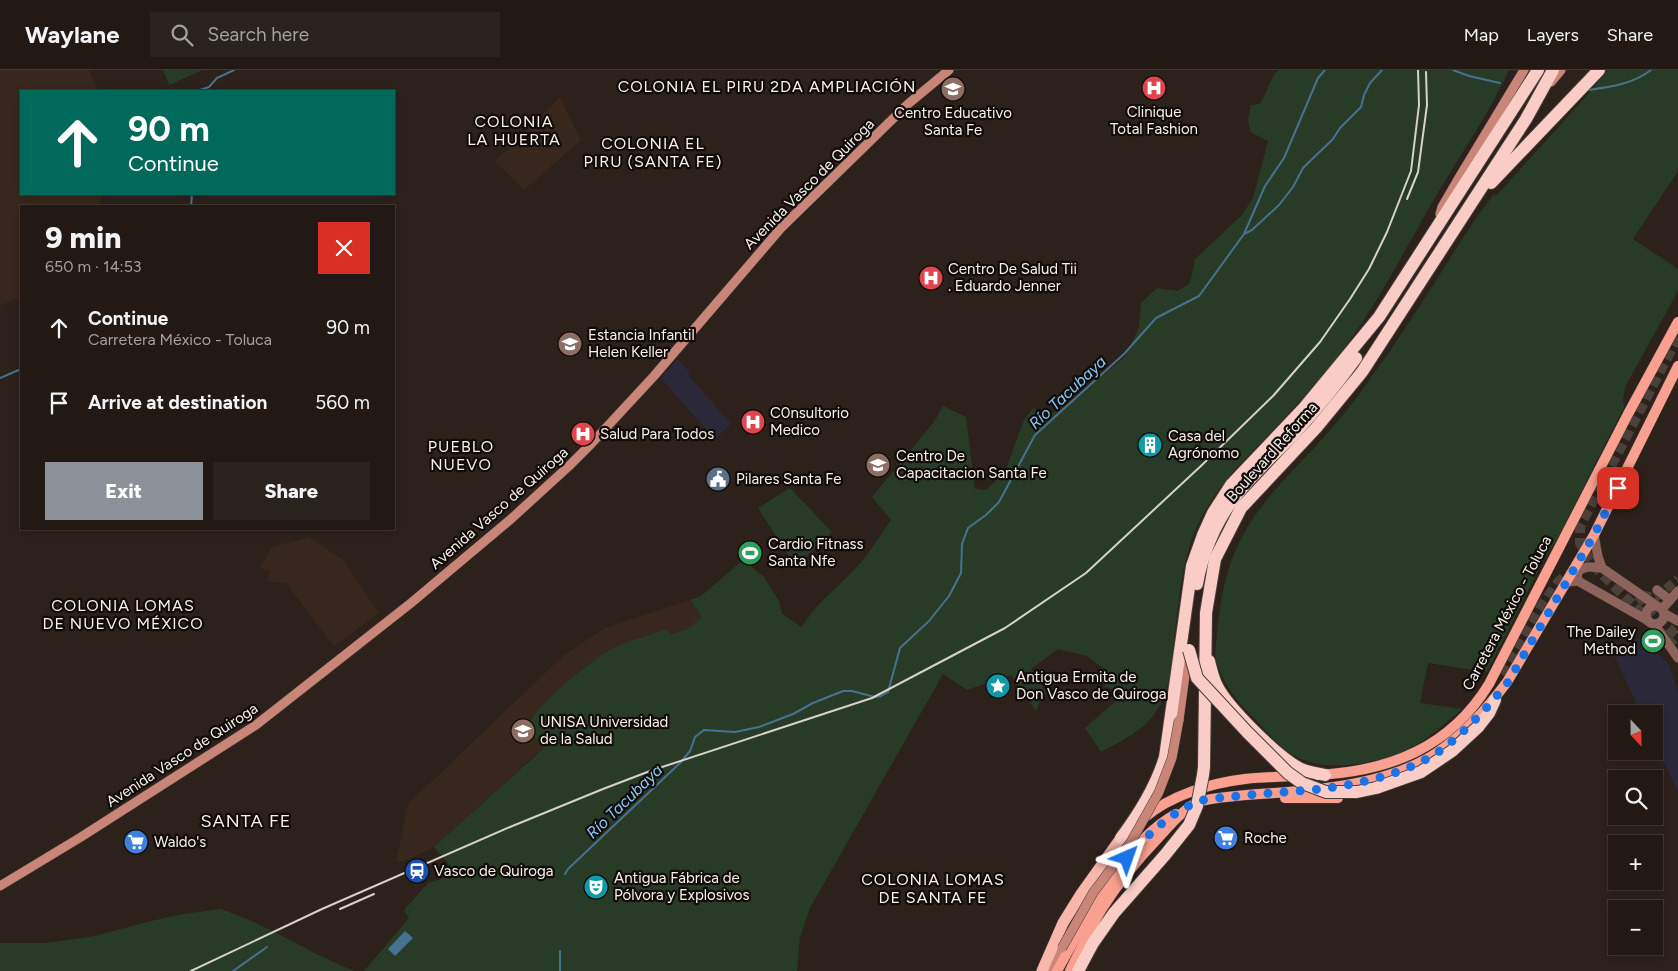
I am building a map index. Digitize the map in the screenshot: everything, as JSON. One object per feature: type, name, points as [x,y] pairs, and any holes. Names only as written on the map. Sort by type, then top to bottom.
[{"type":"highway","name":"Boulevard Reforma","points":[[1042,971],[1064,923],[1081,894],[1130,826],[1151,790],[1165,758],[1191,573],[1197,550],[1210,521],[1232,485],[1303,409],[1379,317],[1538,70]]},
{"type":"highway","name":"Boulevard Reforma","points":[[1078,971],[1093,943],[1114,913],[1189,826],[1197,806],[1204,767],[1206,613],[1215,560],[1241,508],[1316,428],[1362,372],[1542,92],[1553,70]]},
{"type":"highway","points":[[1469,206],[1596,73]]},
{"type":"highway","points":[[1379,317],[1366,345],[1350,366],[1302,426],[1251,477],[1224,512],[1206,552],[1199,574],[1189,650],[1197,678],[1288,773],[1302,783],[1326,792],[1357,792],[1376,788],[1421,772],[1452,751],[1478,727],[1489,713],[1495,700]]},
{"type":"highway","points":[[1205,647],[1212,675],[1234,709],[1276,752],[1299,768],[1324,775]]},
{"type":"main road","name":"Avenida Vasco de Quiroga","points":[[0,886],[81,837],[256,725],[403,609],[511,519],[592,444],[654,376],[781,228],[908,104],[949,70]]},
{"type":"main road","points":[[1542,92],[1562,70]]},
{"type":"main road","points":[[1437,227],[1442,207],[1524,71]]},
{"type":"main road","name":"Carretera México - Toluca","points":[[1121,838],[1156,809],[1194,791],[1242,779],[1324,775],[1374,768],[1416,752],[1439,738],[1457,722],[1484,691],[1678,322]]},
{"type":"main road","name":"Carretera México - Toluca","points":[[1070,971],[1104,907],[1146,851],[1174,821],[1196,804],[1206,800],[1262,793],[1315,790],[1378,779],[1406,769],[1444,748],[1473,722],[1495,700],[1594,535],[1678,366]]},
{"type":"main road","points":[[1052,971],[1062,948],[1093,892],[1131,842],[1160,792],[1172,758],[1189,650]]},
{"type":"main road","points":[[1484,691],[1501,674]]},
{"type":"main road","points":[[1262,793],[1276,797],[1350,798],[1382,792],[1423,776],[1455,755],[1486,726],[1504,686]]},
{"type":"main road","points":[[1057,971],[1102,893],[1127,858],[1164,820],[1196,804]]},
{"type":"street","points":[[1594,535],[1602,568]]},
{"type":"street","points":[[1578,581],[1577,573],[1580,570],[1588,567],[1602,568],[1678,621]]},
{"type":"street","points":[[1566,582],[1578,581],[1651,622],[1662,621],[1661,610],[1678,591]]},
{"type":"street","points":[[1657,590],[1670,600]]},
{"type":"street","points":[[1661,610],[1648,609],[1646,614],[1678,658]]},
{"type":"shaded area","points":[[0,70],[89,70],[98,90],[20,90],[20,195],[102,195],[99,205],[20,205],[20,296],[0,306]]},
{"type":"shaded area","points":[[560,97],[581,140],[524,190],[494,161],[508,150]]},
{"type":"shaded area","points":[[678,359],[690,373],[688,375],[731,424],[715,439],[661,378]]},
{"type":"shaded area","points":[[309,537],[343,560],[379,613],[334,646],[287,584],[268,581],[269,571],[260,568],[272,547]]},
{"type":"shaded area","name":"UNISA Universidad de la Salud","points":[[690,600],[703,617],[687,629],[670,634],[669,631],[614,647],[585,667],[560,689],[544,747],[434,847],[412,858],[396,862],[408,804],[564,655],[605,628]]},
{"type":"shaded area","points":[[1638,638],[1668,663],[1678,691],[1678,793],[1663,760],[1663,705],[1637,705],[1613,652]]},
{"type":"green space","points":[[163,70],[203,70],[169,85]]},
{"type":"green space","points":[[1279,70],[1509,70],[1501,87],[1400,260],[1352,337],[1309,391],[1228,478],[1211,500],[1196,528],[1186,559],[1168,683],[1156,712],[1144,726],[1101,752],[1085,728],[1118,699],[1119,691],[1106,687],[1098,677],[1103,673],[1104,669],[1087,656],[1058,649],[1031,669],[1047,693],[1041,699],[1036,711],[1011,675],[967,690],[943,674],[810,908],[800,937],[797,971],[364,971],[409,918],[404,910],[428,883],[457,874],[434,847],[544,748],[530,728],[533,717],[553,695],[581,670],[621,644],[667,629],[671,634],[687,629],[702,617],[690,600],[701,596],[743,560],[764,577],[779,601],[782,614],[802,627],[815,609],[862,561],[891,520],[872,497],[934,422],[943,406],[966,417],[975,489],[986,490],[1005,472],[1024,420],[1033,408],[1047,417],[1075,398],[1125,357],[1139,327],[1141,303],[1157,288],[1178,291],[1190,283],[1195,259],[1242,215],[1253,198],[1268,141],[1250,132],[1248,118],[1251,105],[1260,104]]},
{"type":"green space","points":[[1608,70],[1678,70],[1678,171],[1633,239],[1678,269],[1678,291],[1625,387],[1624,407],[1487,672],[1428,663],[1420,703],[1462,709],[1421,742],[1394,755],[1350,765],[1319,764],[1305,761],[1283,748],[1243,706],[1225,682],[1217,664],[1215,654],[1218,620],[1227,576],[1237,547],[1255,515],[1277,487],[1330,430],[1366,385],[1494,194],[1496,196]]},
{"type":"green space","points":[[790,488],[832,532],[796,567],[758,508]]},
{"type":"green space","points":[[221,909],[255,923],[354,971],[0,971],[0,943],[46,943],[95,936],[151,921]]},
{"type":"water","points":[[405,931],[413,938],[395,956],[388,949]]},
{"type":"waterway","points":[[200,90],[209,87],[217,78],[234,70]]},
{"type":"waterway","name":"Río Tacubaya","points":[[565,874],[568,869],[680,763],[690,751],[695,737],[704,730],[735,732],[759,727],[843,691],[852,691],[875,697],[888,692],[900,648],[929,621],[949,596],[961,573],[962,544],[968,528],[986,515],[999,502],[1035,435],[1124,354],[1156,318],[1199,296],[1244,234],[1265,186],[1284,158],[1318,78],[1325,70]]},
{"type":"waterway","points":[[1244,234],[1252,230],[1279,205],[1293,187],[1303,168],[1333,139],[1340,128],[1361,107],[1370,83],[1382,70]]},
{"type":"waterway","points":[[1453,70],[1469,76],[1500,83]]},
{"type":"waterway","points":[[1588,90],[1629,82],[1651,70]]},
{"type":"waterway","points":[[191,205],[192,195]]},
{"type":"waterway","points":[[0,378],[20,369]]},
{"type":"waterway","points":[[233,971],[267,947]]},
{"type":"waterway","name":"Río Tacubaya","points":[[560,951],[560,971]]},
{"type":"tunnel","points":[[1678,337],[1580,526],[1580,543],[1592,564],[1678,650]]},
{"type":"tunnel","points":[[1501,674],[1558,582],[1575,572]]},
{"type":"tunnel","points":[[1642,595],[1656,597],[1678,579]]},
{"type":"tunnel","points":[[1638,595],[1678,638]]},
{"type":"railway","points":[[191,971],[322,909],[510,827],[603,789],[650,771],[872,698],[1005,628],[1086,573],[1273,396],[1320,342],[1350,299],[1369,269],[1387,232],[1411,171],[1419,105],[1418,70]]},
{"type":"railway","points":[[1407,199],[1418,172],[1427,105],[1426,72]]},
{"type":"railway","points":[[340,909],[374,894]]},
{"type":"place","name":"Clinique Total Fashion","points":[[1154,88]]},
{"type":"place","name":"Centro Educativo Santa Fe","points":[[953,89]]},
{"type":"place","name":"Centro De Salud Tii . Eduardo Jenner","points":[[931,278]]},
{"type":"place","name":"Estancia Infantil Helen Keller","points":[[570,344]]},
{"type":"place","name":"C0nsultorio Medico","points":[[753,422]]},
{"type":"place","name":"Salud Para Todos","points":[[583,434]]},
{"type":"place","name":"Casa del Agrónomo","points":[[1150,445]]},
{"type":"place","name":"Centro De Capacitacion Santa Fe","points":[[878,465]]},
{"type":"place","name":"Pilares Santa Fe","points":[[718,479]]},
{"type":"place","name":"Cardio Fitnass Santa Nfe","points":[[750,553]]},
{"type":"place","name":"The Dailey Method","points":[[1653,641]]},
{"type":"place","name":"Antigua Ermita de Don Vasco de Quiroga","points":[[998,686]]},
{"type":"place","name":"UNISA Universidad de la Salud","points":[[523,731]]},
{"type":"place","name":"Roche","points":[[1226,838]]},
{"type":"place","name":"Waldo's","points":[[136,842]]},
{"type":"place","name":"Vasco de Quiroga","points":[[417,871]]},
{"type":"place","name":"Antigua Fábrica de Pólvora y Explosivos","points":[[596,887]]},
{"type":"district","name":"COLONIA EL PIRU 2DA AMPLIACIÓN","points":[[767,86]]},
{"type":"district","name":"COLONIA LA HUERTA","points":[[514,130]]},
{"type":"district","name":"COLONIA EL PIRU (SANTA FE)","points":[[653,152]]},
{"type":"district","name":"PUEBLO NUEVO","points":[[461,455]]},
{"type":"district","name":"COLONIA LOMAS DE NUEVO MÉXICO","points":[[123,614]]},
{"type":"district","name":"SANTA FE","points":[[246,821]]},
{"type":"district","name":"COLONIA LOMAS DE SANTA FE","points":[[933,888]]},
{"type":"route","points":[[1127,858],[1164,820],[1199,802],[1262,793],[1315,790],[1378,779],[1406,769],[1444,748],[1495,700],[1508,682],[1594,535],[1618,488]]}]
